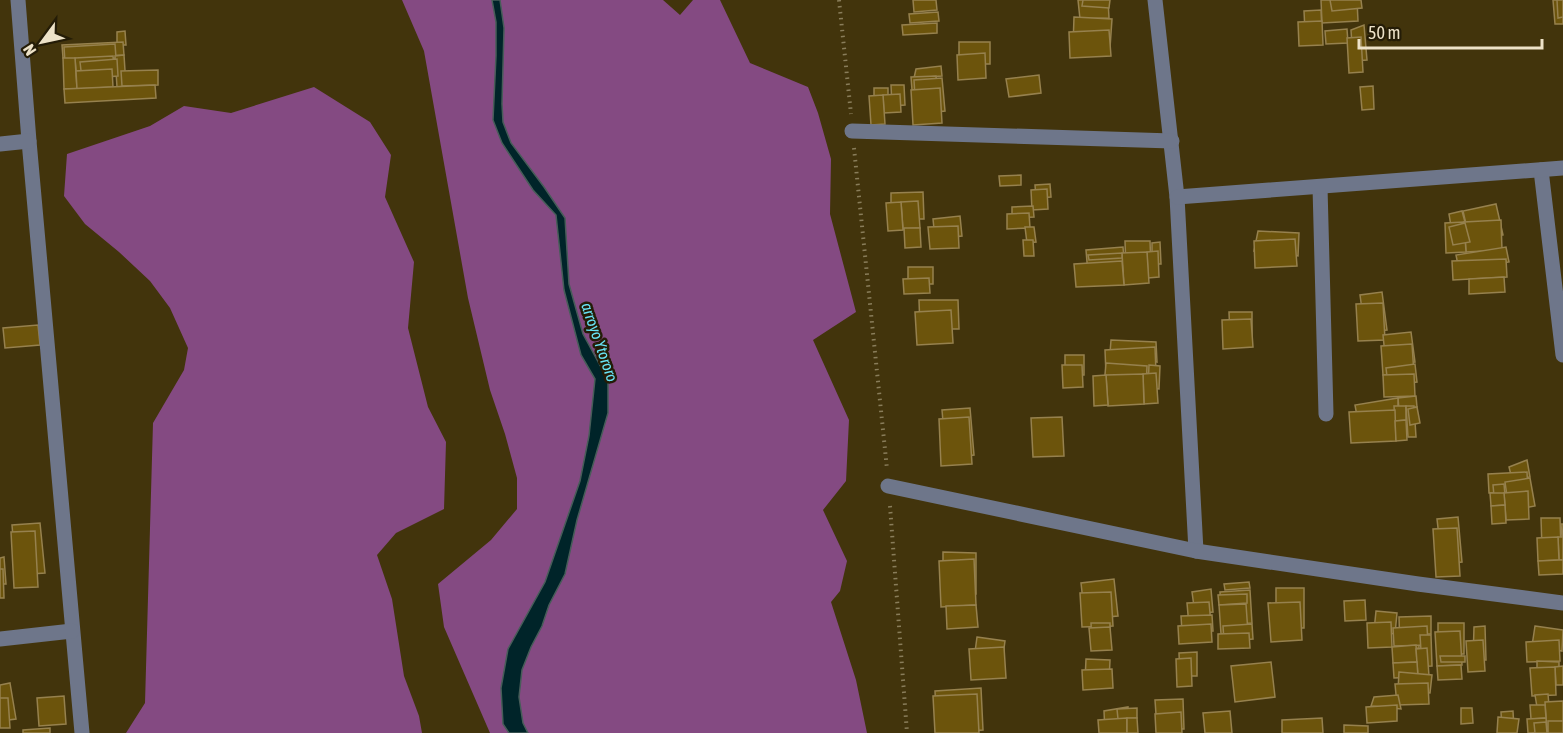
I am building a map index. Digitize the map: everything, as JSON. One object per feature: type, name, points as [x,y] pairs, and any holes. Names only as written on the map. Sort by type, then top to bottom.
[{"type":"street","points":[[18,0],[82,733]]},
{"type":"street","points":[[1155,0],[1177,197],[1196,550]]},
{"type":"street","points":[[852,131],[1172,141]]},
{"type":"street","points":[[0,144],[29,141]]},
{"type":"street","points":[[1177,197],[1563,168]]},
{"type":"street","points":[[1541,170],[1563,355]]},
{"type":"street","points":[[1320,187],[1326,414]]},
{"type":"street","points":[[888,486],[1196,550],[1418,584],[1563,603]]},
{"type":"street","points":[[0,639],[72,631]]},
{"type":"path","points":[[839,0],[888,486],[907,733]]},
{"type":"shaded area","points":[[402,0],[663,0],[680,15],[693,0],[720,0],[750,63],[808,87],[831,159],[830,214],[856,312],[813,340],[849,420],[846,481],[823,510],[847,561],[840,591],[831,602],[856,680],[867,733],[490,733],[444,627],[438,584],[491,540],[517,509],[517,478],[490,390],[468,298],[424,51]]},
{"type":"shaded area","points":[[314,87],[370,122],[391,155],[385,197],[414,262],[408,328],[428,407],[446,442],[444,509],[396,533],[377,555],[392,599],[404,676],[419,716],[422,733],[126,733],[145,703],[153,423],[184,370],[188,348],[170,308],[150,281],[85,224],[64,196],[67,154],[150,126],[184,106],[231,113]]},
{"type":"water","points":[[492,0],[500,0],[504,28],[503,122],[511,143],[565,218],[569,284],[583,334],[608,380],[608,413],[577,520],[565,574],[549,605],[522,670],[519,697],[523,723],[528,733],[509,733],[503,724],[501,688],[508,649],[545,582],[580,481],[589,436],[595,379],[581,355],[564,290],[556,215],[533,190],[502,143],[493,120],[496,22]]},
{"type":"building","points":[[913,0],[936,0],[937,10],[914,12]]},
{"type":"building","points":[[1078,0],[1108,0],[1109,18],[1080,19]]},
{"type":"building","points":[[1083,0],[1110,0],[1109,8],[1082,6]]},
{"type":"building","points":[[1321,0],[1357,0],[1358,21],[1322,23]]},
{"type":"building","points":[[1330,0],[1361,0],[1362,8],[1332,11]]},
{"type":"building","points":[[1553,0],[1563,0],[1563,24],[1555,24]]},
{"type":"building","points":[[1557,0],[1563,0],[1563,17],[1558,18]]},
{"type":"building","points":[[1321,10],[1322,31],[1305,31],[1304,11]]},
{"type":"building","points":[[938,12],[939,21],[910,23],[909,14]]},
{"type":"building","points":[[1074,17],[1112,19],[1110,48],[1073,46]]},
{"type":"building","points":[[1322,21],[1323,45],[1299,46],[1298,22]]},
{"type":"building","points":[[937,23],[937,33],[903,35],[902,25]]},
{"type":"building","points":[[1364,25],[1367,60],[1353,61],[1351,30]]},
{"type":"building","points":[[1347,29],[1348,43],[1326,44],[1325,31]]},
{"type":"building","points":[[1109,30],[1111,56],[1070,58],[1069,32]]},
{"type":"building","points":[[125,31],[126,45],[117,45],[117,32]]},
{"type":"building","points":[[1361,37],[1363,72],[1349,73],[1347,38]]},
{"type":"building","points":[[123,42],[124,55],[63,58],[62,45]]},
{"type":"building","points":[[959,42],[990,42],[990,64],[959,64]]},
{"type":"building","points":[[115,44],[116,58],[79,61],[80,76],[66,78],[64,47]]},
{"type":"building","points":[[985,53],[986,78],[958,80],[957,55]]},
{"type":"building","points":[[124,55],[126,86],[117,87],[115,56]]},
{"type":"building","points":[[113,56],[114,69],[76,71],[75,58]]},
{"type":"building","points":[[63,58],[75,58],[77,89],[64,89]]},
{"type":"building","points":[[117,59],[118,76],[82,79],[80,62]]},
{"type":"building","points":[[941,66],[942,76],[914,78],[916,69]]},
{"type":"building","points":[[112,69],[113,87],[77,89],[76,71]]},
{"type":"building","points":[[158,70],[158,85],[122,86],[121,71]]},
{"type":"building","points":[[1039,75],[1041,93],[1009,97],[1006,79]]},
{"type":"building","points":[[936,76],[937,88],[912,90],[911,77]]},
{"type":"building","points":[[942,78],[945,111],[916,114],[914,80]]},
{"type":"building","points":[[155,85],[156,98],[65,103],[64,89]]},
{"type":"building","points":[[891,85],[904,85],[905,105],[892,106]]},
{"type":"building","points":[[1373,86],[1374,109],[1362,110],[1360,87]]},
{"type":"building","points":[[874,88],[888,88],[888,112],[874,112]]},
{"type":"building","points":[[940,88],[942,123],[913,125],[911,90]]},
{"type":"building","points":[[900,94],[901,112],[884,113],[883,95]]},
{"type":"building","points":[[883,95],[885,124],[871,125],[869,96]]},
{"type":"building","points":[[1021,175],[1021,185],[1000,186],[999,176]]},
{"type":"building","points":[[1050,184],[1051,197],[1036,198],[1035,185]]},
{"type":"building","points":[[1047,189],[1048,209],[1032,210],[1031,190]]},
{"type":"building","points":[[923,192],[924,219],[891,219],[891,193]]},
{"type":"building","points":[[918,201],[920,228],[903,229],[901,202]]},
{"type":"building","points":[[901,202],[903,230],[888,231],[886,203]]},
{"type":"building","points":[[1496,204],[1503,235],[1470,242],[1463,211]]},
{"type":"building","points":[[1033,206],[1034,217],[1012,218],[1012,207]]},
{"type":"building","points":[[1462,211],[1465,222],[1451,226],[1449,214]]},
{"type":"building","points":[[1029,213],[1030,228],[1007,229],[1007,214]]},
{"type":"building","points":[[960,216],[962,236],[935,239],[933,219]]},
{"type":"building","points":[[1501,220],[1502,250],[1466,252],[1464,222]]},
{"type":"building","points":[[1464,222],[1466,252],[1446,253],[1445,223]]},
{"type":"building","points":[[1465,223],[1470,242],[1453,245],[1449,227]]},
{"type":"building","points":[[958,226],[959,248],[930,249],[928,227]]},
{"type":"building","points":[[1025,227],[1034,227],[1036,242],[1027,243]]},
{"type":"building","points":[[904,228],[920,228],[921,247],[905,248]]},
{"type":"building","points":[[1258,231],[1299,233],[1298,256],[1254,251]]},
{"type":"building","points":[[1295,239],[1297,266],[1255,268],[1254,241]]},
{"type":"building","points":[[1023,240],[1033,240],[1034,256],[1024,256]]},
{"type":"building","points":[[1125,241],[1150,241],[1151,268],[1126,269]]},
{"type":"building","points":[[1160,242],[1161,264],[1152,264],[1152,243]]},
{"type":"building","points":[[1123,247],[1125,271],[1088,274],[1086,250]]},
{"type":"building","points":[[1506,247],[1509,262],[1459,270],[1456,255]]},
{"type":"building","points":[[1158,251],[1159,277],[1148,278],[1147,252]]},
{"type":"building","points":[[1147,252],[1149,283],[1124,285],[1122,253]]},
{"type":"building","points":[[1122,253],[1122,258],[1089,260],[1088,255]]},
{"type":"building","points":[[1506,259],[1507,277],[1453,280],[1452,261]]},
{"type":"building","points":[[1122,261],[1124,285],[1076,287],[1074,264]]},
{"type":"building","points":[[908,267],[933,267],[933,284],[908,284]]},
{"type":"building","points":[[1504,277],[1505,292],[1469,294],[1469,279]]},
{"type":"building","points":[[929,278],[930,293],[904,294],[903,279]]},
{"type":"building","points":[[1382,292],[1387,330],[1365,332],[1360,295]]},
{"type":"building","points":[[919,300],[958,300],[959,329],[920,329]]},
{"type":"building","points":[[1383,303],[1385,340],[1358,341],[1356,304]]},
{"type":"building","points":[[951,310],[953,343],[917,345],[915,312]]},
{"type":"building","points":[[1229,312],[1252,312],[1252,337],[1230,337]]},
{"type":"building","points":[[1251,319],[1253,347],[1223,349],[1222,320]]},
{"type":"building","points":[[38,325],[40,345],[5,348],[3,328]]},
{"type":"building","points":[[1411,332],[1415,362],[1386,365],[1383,335]]},
{"type":"building","points":[[1111,340],[1156,342],[1157,362],[1110,353]]},
{"type":"building","points":[[1412,344],[1414,374],[1383,375],[1381,346]]},
{"type":"building","points":[[1155,347],[1156,373],[1106,375],[1105,350]]},
{"type":"building","points":[[1065,355],[1084,355],[1084,375],[1065,375]]},
{"type":"building","points":[[1106,363],[1147,366],[1146,389],[1104,386]]},
{"type":"building","points":[[1415,364],[1417,382],[1388,385],[1386,368]]},
{"type":"building","points":[[1062,365],[1082,365],[1083,387],[1063,388]]},
{"type":"building","points":[[1149,365],[1160,366],[1159,389],[1148,388]]},
{"type":"building","points":[[1156,373],[1158,403],[1144,404],[1143,374]]},
{"type":"building","points":[[1143,374],[1144,404],[1108,406],[1106,375]]},
{"type":"building","points":[[1414,374],[1415,396],[1384,397],[1383,375]]},
{"type":"building","points":[[1106,375],[1108,405],[1094,406],[1093,376]]},
{"type":"building","points":[[1416,396],[1417,407],[1399,410],[1398,398]]},
{"type":"building","points":[[1398,398],[1398,411],[1407,410],[1410,424],[1360,433],[1355,405]]},
{"type":"building","points":[[1394,406],[1406,406],[1406,420],[1395,421]]},
{"type":"building","points":[[1406,406],[1414,406],[1416,437],[1408,437]]},
{"type":"building","points":[[1417,407],[1420,423],[1410,425],[1408,409]]},
{"type":"building","points":[[970,408],[974,455],[946,458],[942,410]]},
{"type":"building","points":[[1395,410],[1396,441],[1351,443],[1349,412]]},
{"type":"building","points":[[969,417],[972,464],[941,466],[939,419]]},
{"type":"building","points":[[1062,417],[1064,456],[1033,457],[1031,418]]},
{"type":"building","points":[[1406,420],[1407,440],[1396,441],[1395,421]]},
{"type":"building","points":[[1527,460],[1530,477],[1506,481],[1505,476],[1511,475],[1509,467]]},
{"type":"building","points":[[1527,472],[1528,491],[1489,493],[1488,474]]},
{"type":"building","points":[[1530,478],[1535,506],[1496,513],[1493,498],[1507,496],[1505,482]]},
{"type":"building","points":[[1504,484],[1505,495],[1494,496],[1493,485]]},
{"type":"building","points":[[1528,491],[1529,519],[1506,520],[1504,493]]},
{"type":"building","points":[[1490,493],[1504,493],[1505,505],[1491,506]]},
{"type":"building","points":[[1505,505],[1506,523],[1492,524],[1491,506]]},
{"type":"building","points":[[1458,517],[1462,562],[1442,564],[1437,519]]},
{"type":"building","points":[[1541,518],[1560,518],[1561,549],[1542,549]]},
{"type":"building","points":[[40,523],[45,573],[16,575],[12,525]]},
{"type":"building","points":[[1561,524],[1563,524],[1563,550]]},
{"type":"building","points":[[1457,528],[1460,576],[1436,577],[1433,529]]},
{"type":"building","points":[[35,531],[38,587],[14,588],[11,532]]},
{"type":"building","points":[[1558,537],[1563,537],[1563,560],[1559,560]]},
{"type":"building","points":[[1558,537],[1559,560],[1538,561],[1537,538]]},
{"type":"building","points":[[1542,550],[1563,550],[1563,564],[1544,564]]},
{"type":"building","points":[[943,552],[976,553],[976,594],[943,593]]},
{"type":"building","points":[[4,557],[6,584],[0,584],[0,558]]},
{"type":"building","points":[[974,559],[976,605],[941,607],[939,561]]},
{"type":"building","points":[[1563,560],[1563,574],[1539,575],[1538,561]]},
{"type":"building","points":[[0,569],[3,569],[4,598],[0,598]]},
{"type":"building","points":[[1114,579],[1118,616],[1085,619],[1081,583]]},
{"type":"building","points":[[1249,582],[1250,588],[1225,590],[1224,584]]},
{"type":"building","points":[[1276,588],[1304,588],[1304,628],[1276,628]]},
{"type":"building","points":[[1211,589],[1213,612],[1195,614],[1192,592]]},
{"type":"building","points":[[1250,590],[1252,623],[1222,624],[1220,592]]},
{"type":"building","points":[[1111,592],[1113,626],[1082,627],[1080,593]]},
{"type":"building","points":[[1247,594],[1247,603],[1219,605],[1218,595]]},
{"type":"building","points":[[1365,600],[1366,620],[1345,621],[1344,601]]},
{"type":"building","points":[[1209,602],[1211,624],[1189,626],[1187,603]]},
{"type":"building","points":[[1300,602],[1302,640],[1271,642],[1268,603]]},
{"type":"building","points":[[1246,604],[1248,633],[1221,634],[1219,605]]},
{"type":"building","points":[[976,605],[978,627],[947,629],[946,606]]},
{"type":"building","points":[[1376,611],[1397,613],[1395,634],[1374,631]]},
{"type":"building","points":[[1212,615],[1213,631],[1182,632],[1181,616]]},
{"type":"building","points":[[1431,616],[1431,634],[1419,634],[1419,648],[1400,649],[1399,617]]},
{"type":"building","points":[[1391,622],[1392,647],[1368,648],[1367,623]]},
{"type":"building","points":[[1091,623],[1110,623],[1110,643],[1092,644]]},
{"type":"building","points":[[1438,623],[1464,623],[1464,654],[1438,654]]},
{"type":"building","points":[[1211,624],[1212,642],[1179,644],[1178,626]]},
{"type":"building","points":[[1252,624],[1253,639],[1224,641],[1223,626]]},
{"type":"building","points":[[1427,626],[1428,645],[1394,646],[1393,628]]},
{"type":"building","points":[[1485,626],[1486,660],[1473,660],[1474,627]]},
{"type":"building","points":[[1535,626],[1563,630],[1562,651],[1532,646]]},
{"type":"building","points":[[1110,627],[1112,650],[1091,651],[1089,628]]},
{"type":"building","points":[[1460,631],[1462,665],[1437,666],[1435,632]]},
{"type":"building","points":[[1249,633],[1250,648],[1218,649],[1218,634]]},
{"type":"building","points":[[1420,635],[1431,635],[1432,666],[1399,667],[1398,651],[1421,651]]},
{"type":"building","points":[[977,637],[1005,641],[1001,670],[973,667]]},
{"type":"building","points":[[1483,640],[1485,671],[1468,672],[1466,641]]},
{"type":"building","points":[[1559,640],[1560,661],[1527,662],[1526,642]]},
{"type":"building","points":[[1416,645],[1417,662],[1393,663],[1392,647]]},
{"type":"building","points":[[1004,647],[1006,678],[971,680],[969,649]]},
{"type":"building","points":[[1427,648],[1429,676],[1418,677],[1416,649]]},
{"type":"building","points":[[1197,652],[1197,676],[1180,676],[1179,653]]},
{"type":"building","points":[[1440,656],[1465,656],[1465,662],[1441,662]]},
{"type":"building","points":[[1191,658],[1192,686],[1177,687],[1176,659]]},
{"type":"building","points":[[1086,659],[1110,660],[1109,681],[1085,680]]},
{"type":"building","points":[[1537,661],[1559,662],[1559,684],[1537,683]]},
{"type":"building","points":[[1271,662],[1275,697],[1235,702],[1231,666]]},
{"type":"building","points":[[1417,662],[1418,677],[1394,678],[1393,663]]},
{"type":"building","points":[[1461,665],[1462,679],[1438,680],[1437,666]]},
{"type":"building","points":[[1563,666],[1563,685],[1556,685],[1555,667]]},
{"type":"building","points":[[1555,667],[1556,695],[1532,696],[1530,668]]},
{"type":"building","points":[[1112,669],[1113,688],[1083,690],[1082,670]]},
{"type":"building","points":[[1399,672],[1432,675],[1430,693],[1398,690]]},
{"type":"building","points":[[10,683],[16,719],[0,721],[0,685]]},
{"type":"building","points":[[1428,683],[1429,704],[1397,705],[1395,684]]},
{"type":"building","points":[[981,688],[983,730],[937,733],[935,691]]},
{"type":"building","points":[[977,694],[979,733],[935,733],[933,696]]},
{"type":"building","points":[[1548,694],[1549,706],[1537,707],[1535,695]]},
{"type":"building","points":[[1398,695],[1401,709],[1371,706],[1374,697]]},
{"type":"building","points":[[64,696],[66,724],[39,726],[37,698]]},
{"type":"building","points":[[0,698],[8,698],[10,728],[0,728]]},
{"type":"building","points":[[1183,699],[1184,729],[1157,729],[1155,700]]},
{"type":"building","points":[[1563,701],[1563,732],[1547,732],[1545,702]]},
{"type":"building","points":[[1397,705],[1397,721],[1367,723],[1366,707]]},
{"type":"building","points":[[1530,705],[1545,705],[1546,718],[1531,719]]},
{"type":"building","points":[[1128,707],[1129,733],[1105,733],[1104,711]]},
{"type":"building","points":[[1137,708],[1137,718],[1118,719],[1117,709]]},
{"type":"building","points":[[1461,708],[1472,708],[1473,723],[1461,724]]},
{"type":"building","points":[[1230,711],[1232,733],[1205,733],[1203,713]]},
{"type":"building","points":[[1513,711],[1514,729],[1502,730],[1501,712]]},
{"type":"building","points":[[1181,712],[1182,733],[1156,733],[1155,714]]},
{"type":"building","points":[[1498,717],[1519,719],[1517,733],[1497,733]]},
{"type":"building","points":[[1127,718],[1127,733],[1099,733],[1098,720]]},
{"type":"building","points":[[1127,718],[1137,718],[1138,733],[1127,733]]},
{"type":"building","points":[[1322,718],[1323,733],[1282,733],[1282,720]]},
{"type":"building","points":[[1546,718],[1547,732],[1528,733],[1527,719]]},
{"type":"building","points":[[1548,721],[1563,721],[1563,733],[1548,733]]},
{"type":"building","points":[[1546,722],[1547,733],[1535,733],[1534,723]]},
{"type":"building","points":[[1344,725],[1368,726],[1368,733],[1344,733]]},
{"type":"building","points":[[50,728],[50,733],[23,733],[23,730]]},
{"type":"water label","name":"arroyo Ytororo","points":[[600,342]]}]
